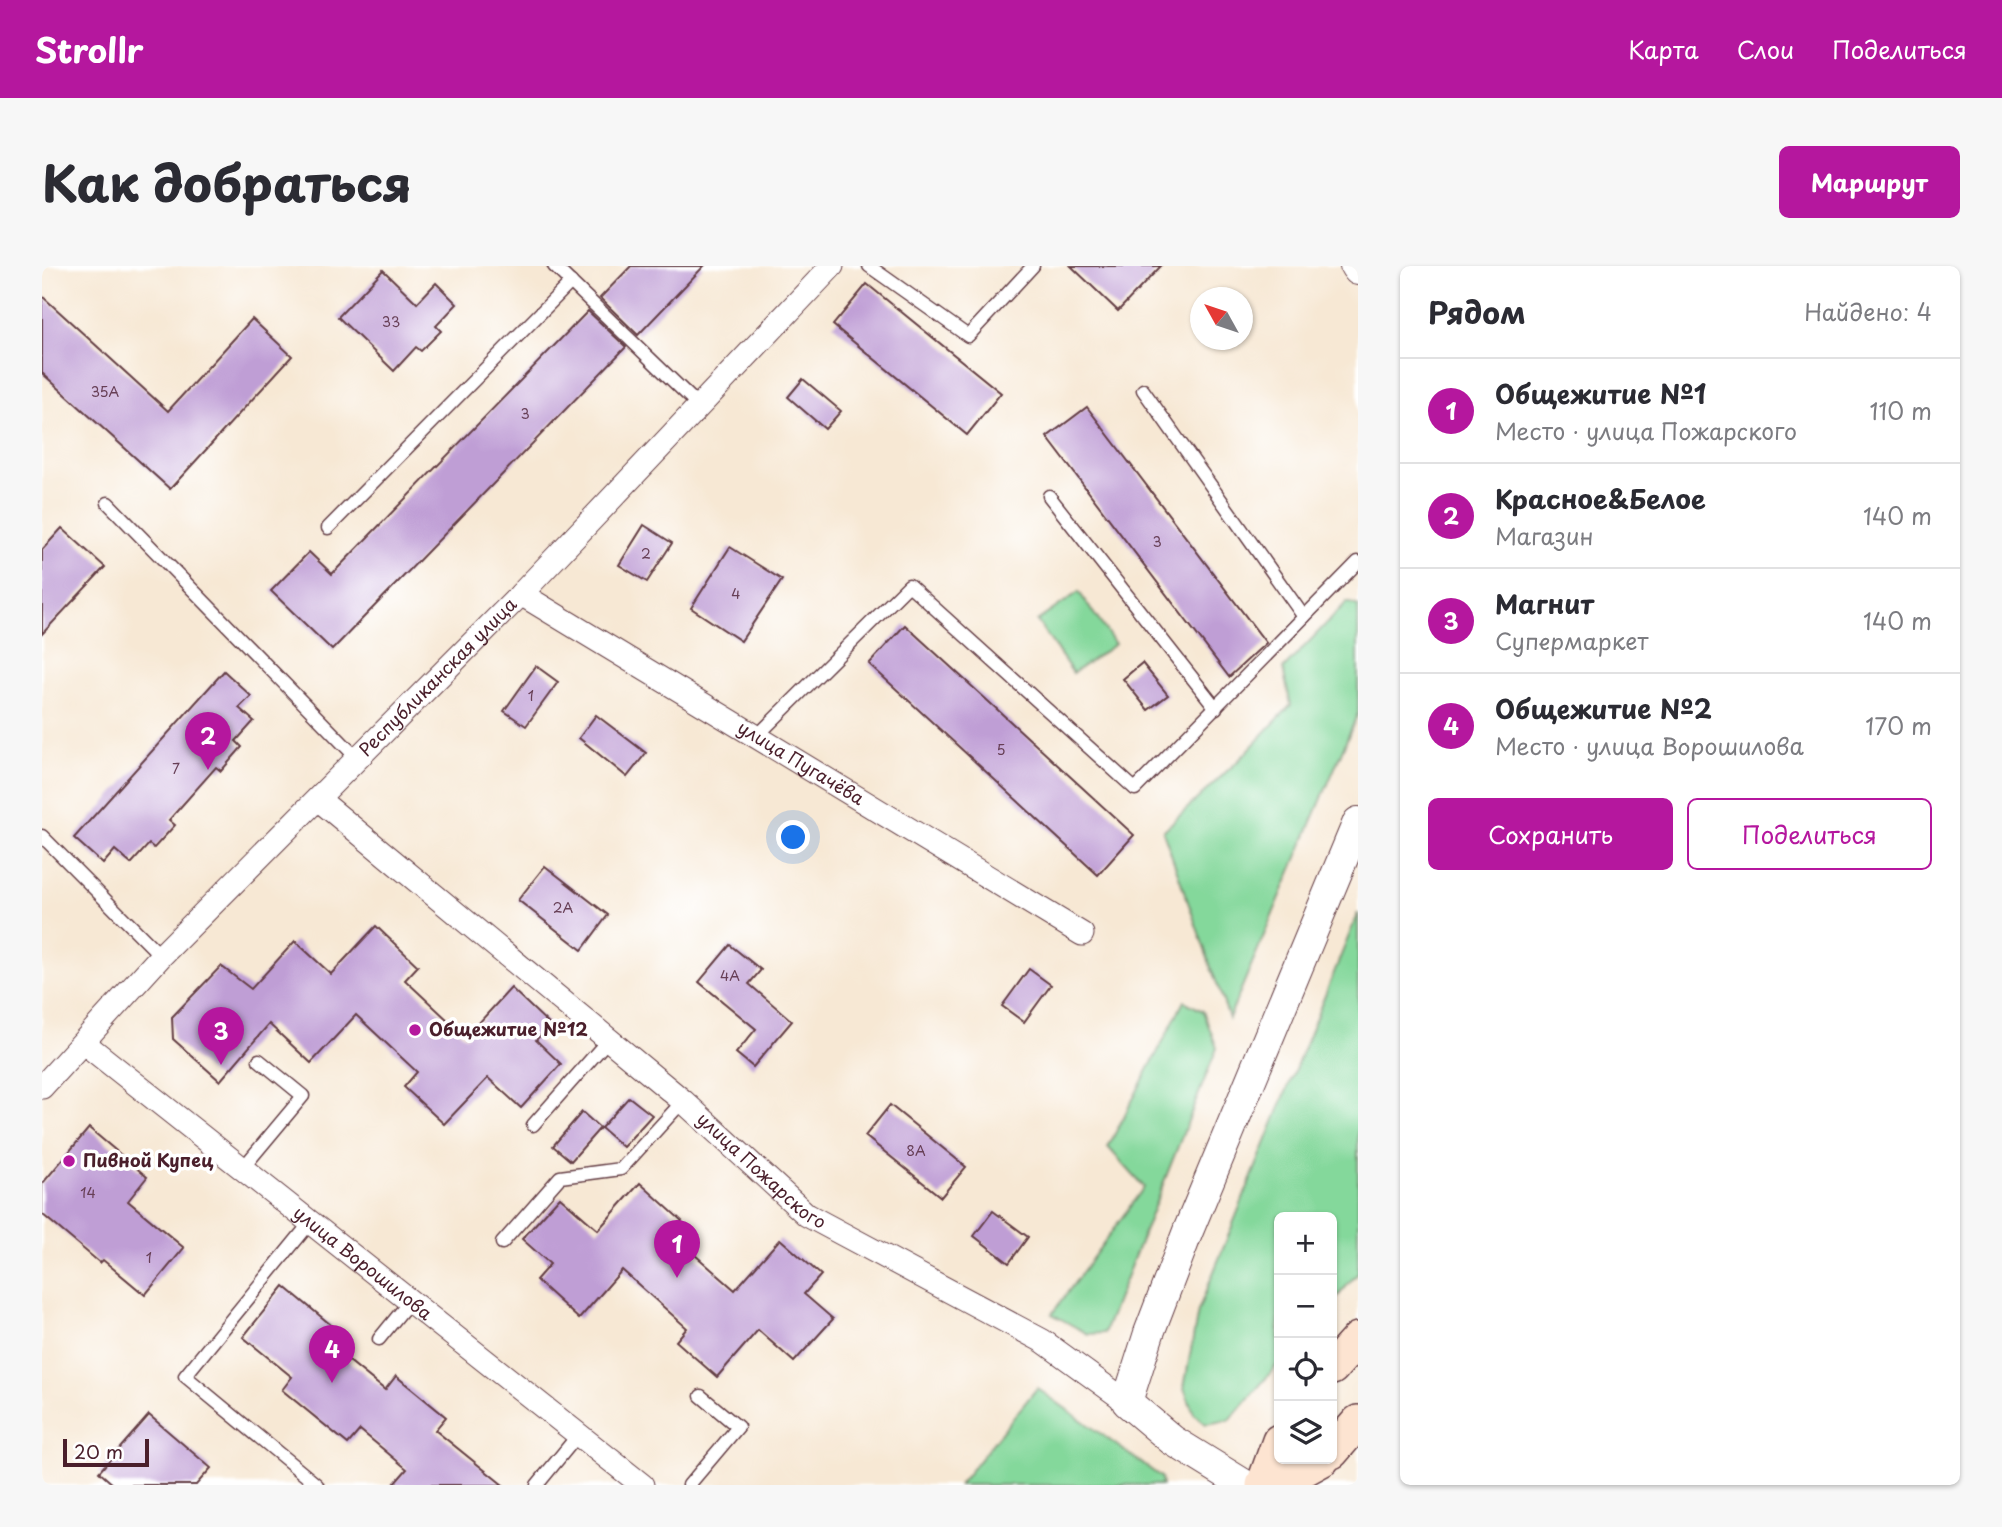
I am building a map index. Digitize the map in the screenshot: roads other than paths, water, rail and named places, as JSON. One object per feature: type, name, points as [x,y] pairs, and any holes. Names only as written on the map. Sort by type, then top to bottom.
[{"type":"main road","points":[[1337,1362],[1358,1339]]},
{"type":"main road","points":[[1337,1446],[1358,1422]]},
{"type":"main road","points":[[1263,1485],[1274,1455]]},
{"type":"main road","points":[[1276,1485],[1314,1464]]},
{"type":"street","name":"Республиканская улица","points":[[42,1087],[161,956],[521,594],[832,266]]},
{"type":"street","points":[[1354,266],[1358,270]]},
{"type":"street","name":"улица Пугачёва","points":[[521,594],[1082,934]]},
{"type":"street","name":"улица Пожарского","points":[[318,799],[684,1101],[807,1215],[1043,1341],[1127,1402],[1172,1440],[1245,1485]]},
{"type":"street","points":[[1127,1402],[1188,1231],[1358,822]]},
{"type":"street","name":"улица Ворошилова","points":[[84,1043],[642,1485]]},
{"type":"lane","points":[[554,266],[698,405]]},
{"type":"lane","points":[[869,266],[968,336],[1033,266]]},
{"type":"lane","points":[[328,528],[571,282]]},
{"type":"lane","points":[[1143,390],[1304,617]]},
{"type":"lane","points":[[1049,496],[1216,708]]},
{"type":"lane","points":[[108,503],[357,758]]},
{"type":"lane","points":[[757,736],[909,585],[1135,789],[1358,562]]},
{"type":"lane","points":[[42,836],[161,956]]},
{"type":"lane","points":[[533,1125],[609,1040]]},
{"type":"lane","points":[[242,1169],[303,1096],[259,1060]]},
{"type":"lane","points":[[502,1243],[560,1177],[621,1169],[684,1101]]},
{"type":"lane","points":[[310,1223],[186,1376],[317,1485]]},
{"type":"lane","points":[[379,1339],[410,1301]]},
{"type":"lane","points":[[689,1485],[738,1427],[701,1396]]},
{"type":"lane","points":[[537,1485],[578,1434]]},
{"type":"place","name":"Красное&Белое","points":[[208,770]]},
{"type":"place","name":"Общежитие №12","points":[[415,1030]]},
{"type":"place","name":"Магнит","points":[[221,1065]]},
{"type":"place","name":"Пивной Купец","points":[[69,1161]]},
{"type":"place","name":"Общежитие №1","points":[[677,1278]]},
{"type":"place","name":"Общежитие №2","points":[[332,1383]]}]
